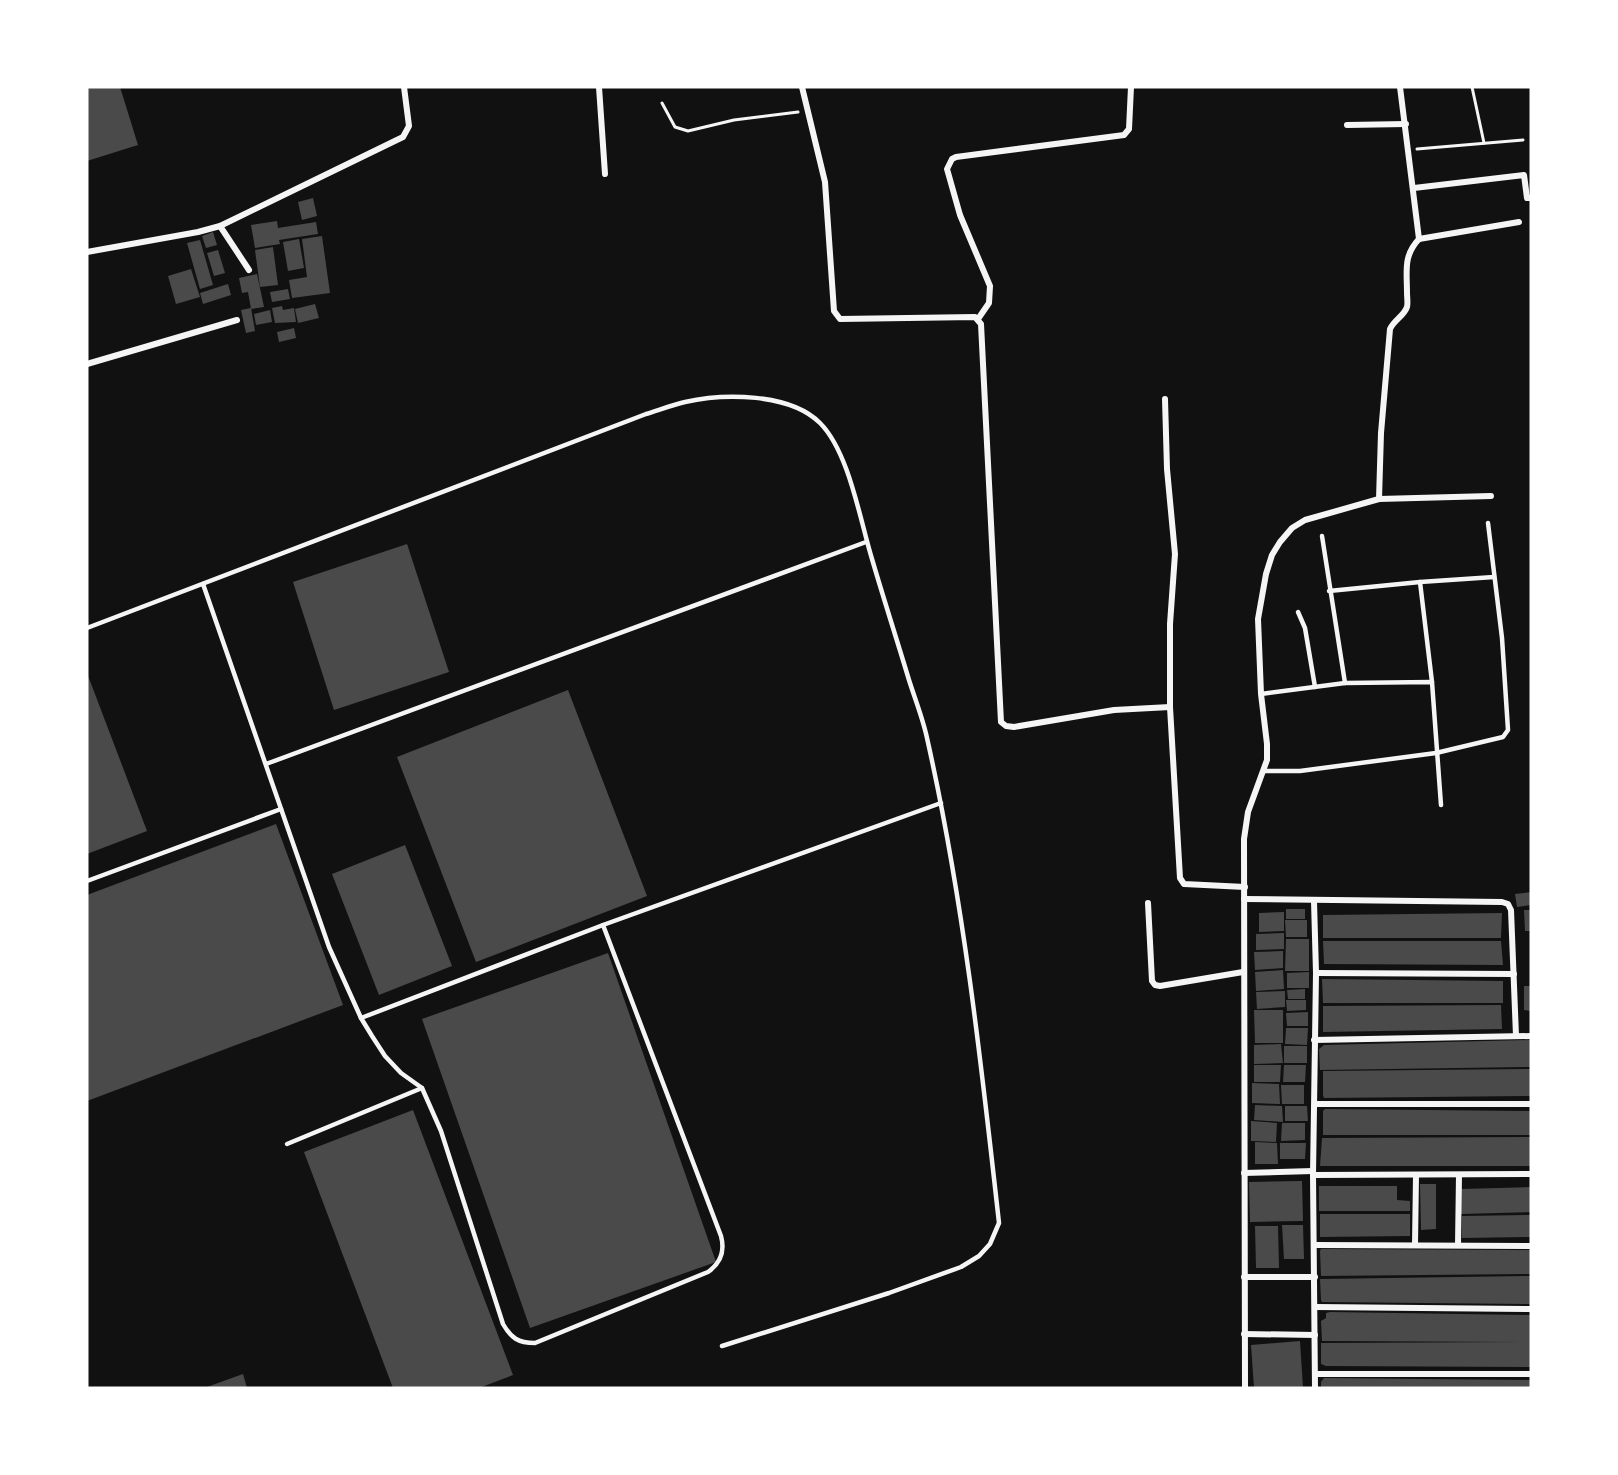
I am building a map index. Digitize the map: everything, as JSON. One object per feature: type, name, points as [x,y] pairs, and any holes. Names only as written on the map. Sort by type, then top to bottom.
[{"type":"street","points":[[87,252],[220,226],[403,137],[409,126],[404,87]]},
{"type":"street","points":[[599,87],[605,174]]},
{"type":"street","points":[[802,87],[825,182],[836,316],[840,319],[975,317],[981,324],[1001,722],[1006,726],[1014,727],[1114,710],[1170,707]]},
{"type":"street","points":[[978,319],[989,303],[990,286],[960,215],[947,169],[952,159],[1124,135],[1129,129],[1131,87]]},
{"type":"street","points":[[1400,87],[1419,239]]},
{"type":"street","points":[[1347,125],[1406,124]]},
{"type":"street","points":[[1414,188],[1524,175],[1527,198],[1531,198]]},
{"type":"street","points":[[1379,500],[1381,433],[1390,329],[1407,306],[1407,260],[1411,248],[1419,239],[1519,222]]},
{"type":"street","points":[[220,226],[249,270]]},
{"type":"street","points":[[87,363],[237,320]]},
{"type":"street","points":[[1164,399],[1167,469],[1175,554],[1170,624],[1170,707],[1181,882],[1245,887]]},
{"type":"street","points":[[1245,1388],[1243,972],[1245,823],[1267,760],[1258,619],[1266,574],[1272,555],[1280,542],[1292,528],[1305,520],[1379,500],[1491,496]]},
{"type":"street","points":[[1244,899],[1502,902],[1508,904],[1511,910],[1515,1036]]},
{"type":"street","points":[[1314,901],[1316,973],[1313,1173],[1315,1388]]},
{"type":"street","points":[[1148,903],[1152,981],[1155,985],[1243,972]]},
{"type":"street","points":[[1316,973],[1514,974]]},
{"type":"street","points":[[1314,1040],[1531,1036]]},
{"type":"street","points":[[1315,1104],[1531,1104]]},
{"type":"street","points":[[1244,1173],[1531,1174]]},
{"type":"street","points":[[1415,1245],[1416,1175]]},
{"type":"street","points":[[1458,1245],[1459,1175]]},
{"type":"street","points":[[1314,1245],[1531,1246]]},
{"type":"street","points":[[1244,1277],[1315,1277]]},
{"type":"street","points":[[1315,1307],[1531,1309]]},
{"type":"street","points":[[1244,1334],[1315,1335]]},
{"type":"street","points":[[1315,1374],[1531,1374]]},
{"type":"lane","points":[[87,628],[646,414],[686,402],[758,398],[790,404],[820,423],[838,449],[850,482],[866,542],[926,735],[941,803],[964,935],[999,1223],[990,1244],[979,1256],[961,1267],[889,1293],[722,1346]]},
{"type":"lane","points":[[1264,771],[1300,771],[1436,753],[1503,737],[1508,730],[1502,638],[1488,524]]},
{"type":"lane","points":[[1322,536],[1344,683]]},
{"type":"lane","points":[[266,764],[866,542]]},
{"type":"lane","points":[[1329,591],[1494,577]]},
{"type":"lane","points":[[1420,582],[1432,682],[1441,805]]},
{"type":"lane","points":[[203,584],[329,947],[361,1018],[385,1056],[401,1073],[422,1088],[441,1131],[503,1324],[509,1335],[523,1343],[535,1342],[700,1275],[716,1266],[723,1249],[722,1236],[603,925]]},
{"type":"lane","points":[[1298,612],[1305,628],[1315,687]]},
{"type":"lane","points":[[1261,694],[1344,683],[1432,682]]},
{"type":"lane","points":[[361,1018],[603,925],[941,803]]},
{"type":"lane","points":[[87,881],[281,808]]},
{"type":"lane","points":[[287,1144],[422,1088]]},
{"type":"path","points":[[1472,87],[1484,143]]},
{"type":"path","points":[[662,103],[675,127],[688,131],[734,120],[808,111]]},
{"type":"path","points":[[1409,150],[1523,140]]},
{"type":"building","points":[[87,87],[120,87],[138,145],[87,161]]},
{"type":"building","points":[[313,198],[317,216],[302,220],[298,202]]},
{"type":"building","points":[[277,221],[278,228],[316,222],[318,234],[279,240],[280,244],[255,248],[251,225]]},
{"type":"building","points":[[213,232],[217,245],[206,248],[202,236]]},
{"type":"building","points":[[322,236],[330,293],[292,298],[289,280],[307,277],[302,239]]},
{"type":"building","points":[[299,239],[304,268],[288,271],[283,242]]},
{"type":"building","points":[[200,240],[213,285],[200,289],[187,243]]},
{"type":"building","points":[[273,247],[278,285],[260,287],[255,250]]},
{"type":"building","points":[[218,250],[225,273],[214,276],[207,253]]},
{"type":"building","points":[[191,269],[200,297],[176,304],[168,276]]},
{"type":"building","points":[[257,274],[264,307],[251,309],[248,292],[242,293],[239,278]]},
{"type":"building","points":[[228,284],[231,295],[203,304],[200,293]]},
{"type":"building","points":[[288,289],[290,299],[272,302],[270,292]]},
{"type":"building","points":[[315,304],[319,318],[298,323],[295,309]]},
{"type":"building","points":[[282,306],[283,310],[294,308],[296,322],[275,323],[272,308]]},
{"type":"building","points":[[251,308],[255,331],[246,333],[241,310]]},
{"type":"building","points":[[270,310],[272,322],[256,325],[254,314]]},
{"type":"building","points":[[294,328],[296,338],[279,342],[277,332]]},
{"type":"building","points":[[407,544],[449,672],[334,710],[293,582]]},
{"type":"building","points":[[87,673],[147,831],[87,854]]},
{"type":"building","points":[[568,690],[647,896],[476,962],[397,757]]},
{"type":"building","points":[[276,824],[343,1005],[87,1101],[87,895]]},
{"type":"building","points":[[405,845],[452,966],[379,995],[332,874]]},
{"type":"building","points":[[1531,892],[1531,905],[1517,907],[1515,894]]},
{"type":"building","points":[[1286,909],[1305,909],[1305,919],[1286,919]]},
{"type":"building","points":[[1524,910],[1531,910],[1531,931],[1525,931]]},
{"type":"building","points":[[1284,912],[1284,931],[1259,932],[1259,913]]},
{"type":"building","points":[[1502,913],[1501,938],[1323,938],[1323,915]]},
{"type":"building","points":[[1285,920],[1307,920],[1307,937],[1286,937]]},
{"type":"building","points":[[1284,933],[1284,949],[1256,950],[1256,934]]},
{"type":"building","points":[[1286,939],[1309,939],[1309,971],[1285,971]]},
{"type":"building","points":[[1323,941],[1501,941],[1503,965],[1324,964]]},
{"type":"building","points":[[1283,951],[1283,968],[1255,970],[1254,952]]},
{"type":"building","points":[[608,953],[716,1262],[530,1328],[422,1019]]},
{"type":"building","points":[[1283,970],[1284,989],[1256,991],[1255,972]]},
{"type":"building","points":[[1309,972],[1309,988],[1287,988],[1287,973]]},
{"type":"building","points":[[1322,979],[1503,981],[1503,1003],[1323,1003]]},
{"type":"building","points":[[1524,986],[1531,986],[1531,1011],[1524,1010]]},
{"type":"building","points":[[1305,989],[1305,999],[1288,999],[1287,990]]},
{"type":"building","points":[[1285,991],[1285,1007],[1257,1009],[1256,992]]},
{"type":"building","points":[[1286,1000],[1306,1000],[1306,1010],[1287,1011]]},
{"type":"building","points":[[1501,1005],[1502,1029],[1323,1032],[1323,1006]]},
{"type":"building","points":[[1254,1010],[1283,1010],[1283,1043],[1255,1043]]},
{"type":"building","points":[[1308,1012],[1308,1026],[1287,1026],[1286,1013]]},
{"type":"building","points":[[1286,1028],[1308,1028],[1307,1045],[1285,1044]]},
{"type":"building","points":[[1531,1040],[1531,1067],[1320,1070],[1319,1049],[1324,1045]]},
{"type":"building","points":[[1281,1044],[1283,1063],[1254,1064],[1254,1045]]},
{"type":"building","points":[[1284,1046],[1307,1046],[1307,1063],[1284,1063]]},
{"type":"building","points":[[1254,1065],[1281,1065],[1280,1082],[1254,1082]]},
{"type":"building","points":[[1284,1065],[1306,1065],[1305,1082],[1283,1082]]},
{"type":"building","points":[[1531,1069],[1531,1096],[1324,1098],[1323,1095],[1323,1071]]},
{"type":"building","points":[[1252,1083],[1279,1084],[1280,1104],[1252,1103]]},
{"type":"building","points":[[1281,1085],[1304,1085],[1304,1104],[1282,1104]]},
{"type":"building","points":[[1255,1105],[1282,1106],[1283,1122],[1254,1120]]},
{"type":"building","points":[[1285,1106],[1307,1106],[1308,1121],[1285,1121]]},
{"type":"building","points":[[1325,1109],[1531,1111],[1531,1135],[1323,1135],[1323,1111]]},
{"type":"building","points":[[413,1110],[513,1375],[479,1388],[393,1388],[304,1152]]},
{"type":"building","points":[[1251,1121],[1277,1123],[1276,1142],[1251,1141]]},
{"type":"building","points":[[1282,1123],[1305,1123],[1305,1140],[1281,1141]]},
{"type":"building","points":[[1531,1137],[1531,1166],[1320,1166],[1322,1138]]},
{"type":"building","points":[[1255,1142],[1277,1143],[1278,1164],[1255,1164]]},
{"type":"building","points":[[1280,1143],[1306,1143],[1305,1159],[1280,1159]]},
{"type":"building","points":[[1302,1181],[1303,1221],[1250,1222],[1249,1182]]},
{"type":"building","points":[[1420,1184],[1436,1184],[1436,1229],[1421,1230]]},
{"type":"building","points":[[1319,1186],[1397,1186],[1397,1200],[1410,1201],[1410,1211],[1319,1211]]},
{"type":"building","points":[[1531,1187],[1531,1212],[1461,1214],[1461,1189]]},
{"type":"building","points":[[1320,1214],[1410,1214],[1410,1236],[1320,1237]]},
{"type":"building","points":[[1531,1215],[1531,1237],[1462,1238],[1462,1216]]},
{"type":"building","points":[[1282,1225],[1303,1225],[1304,1259],[1284,1259]]},
{"type":"building","points":[[1255,1226],[1278,1226],[1279,1268],[1256,1268]]},
{"type":"building","points":[[1321,1249],[1531,1250],[1531,1274],[1321,1276]]},
{"type":"building","points":[[1531,1276],[1531,1304],[1322,1302],[1321,1300],[1320,1279]]},
{"type":"building","points":[[1326,1313],[1531,1315],[1531,1367],[1326,1366],[1321,1364],[1321,1343],[1521,1342],[1322,1341],[1321,1321],[1326,1318]]},
{"type":"building","points":[[1300,1341],[1303,1388],[1254,1388],[1251,1345]]},
{"type":"building","points":[[243,1374],[247,1388],[204,1388]]},
{"type":"building","points":[[1324,1378],[1531,1380],[1531,1388],[1321,1388]]}]
